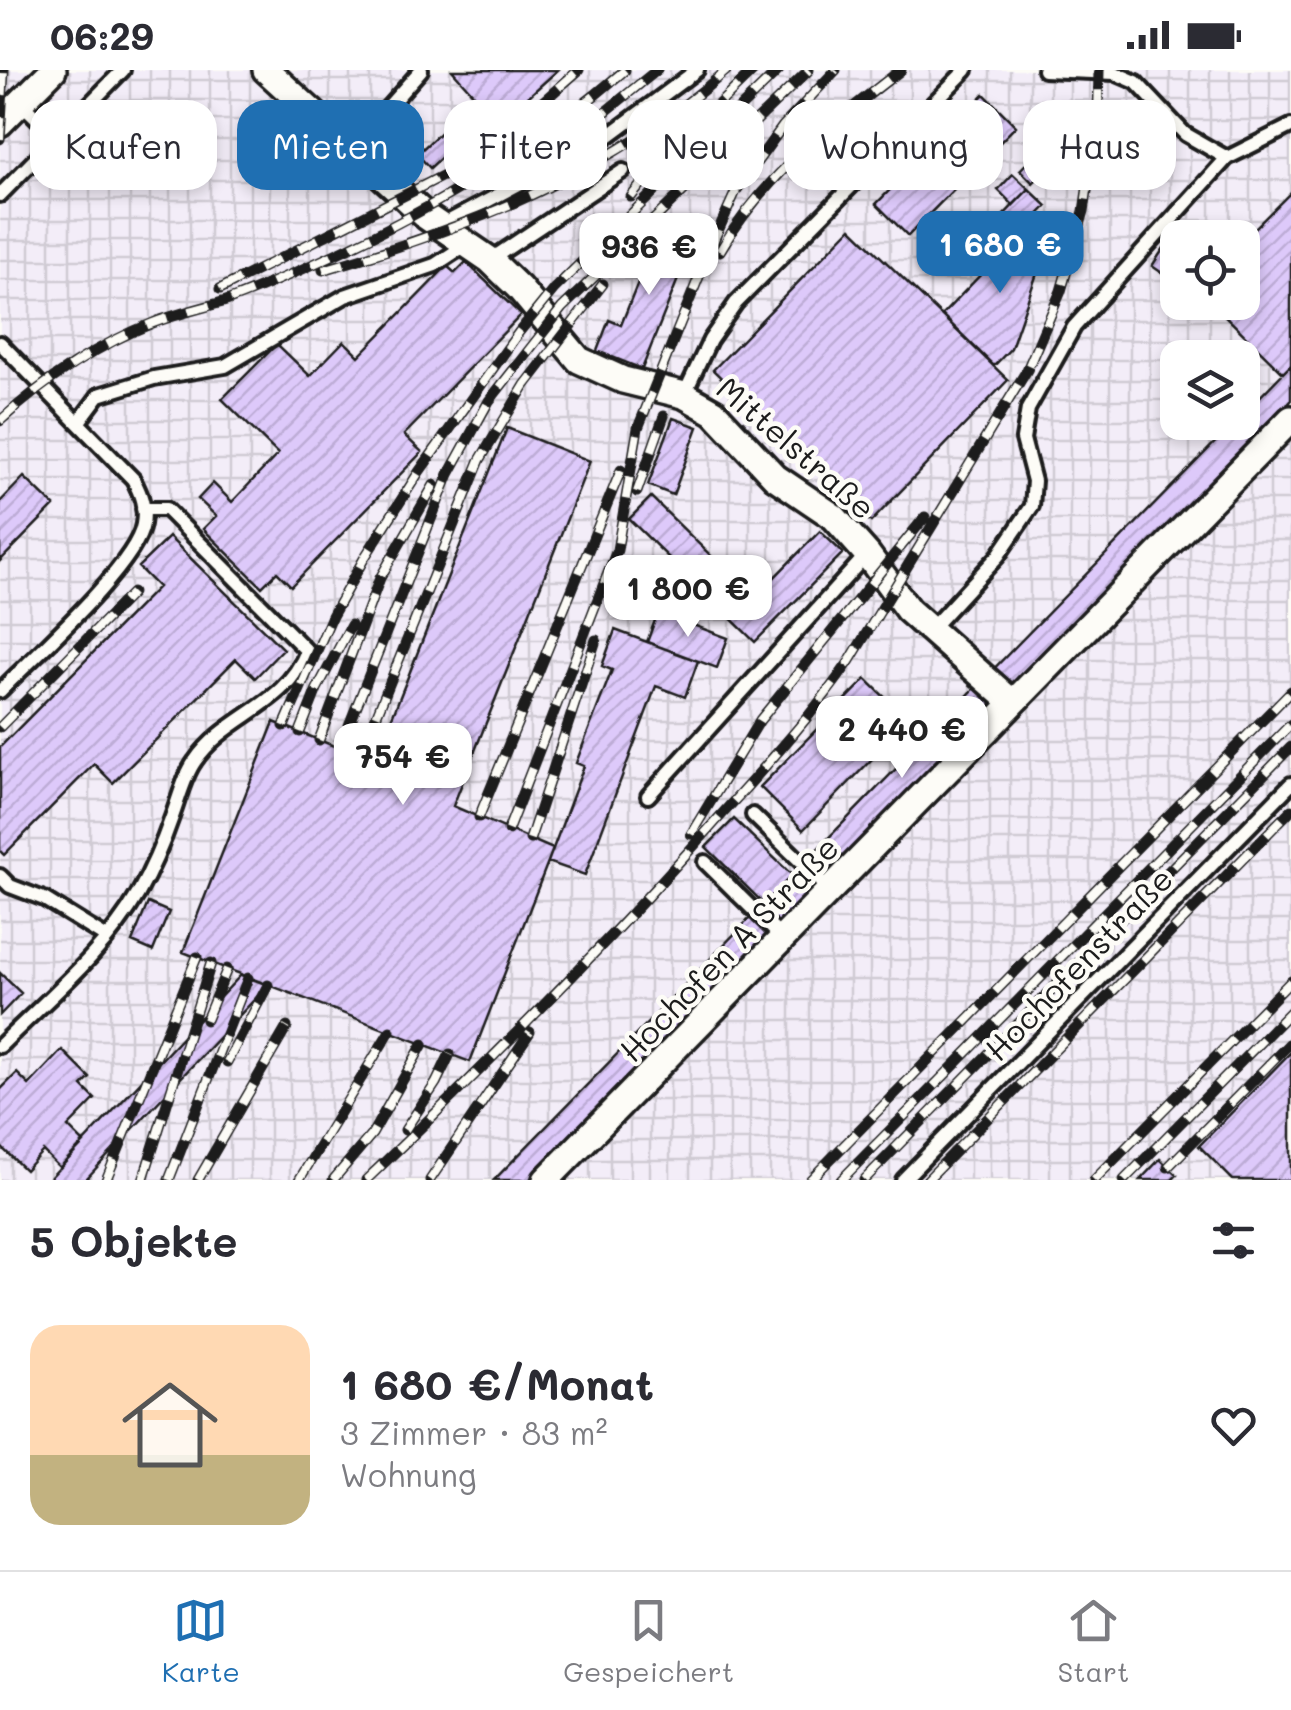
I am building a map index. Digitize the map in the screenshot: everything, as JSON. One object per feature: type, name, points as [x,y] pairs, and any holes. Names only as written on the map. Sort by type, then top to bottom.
[{"type":"street","points":[[0,123],[53,70]]},
{"type":"street","name":"Mittelstraße","points":[[266,70],[298,100]]},
{"type":"street","name":"Mittelstraße","points":[[398,190],[440,226],[490,260],[519,288],[579,360],[623,380],[684,395],[714,412],[764,466],[834,517],[868,554],[893,592],[929,630],[1013,703]]},
{"type":"street","name":"Hochofen A Straße","points":[[546,1180],[1291,419]]},
{"type":"lane","points":[[93,100],[123,70]]},
{"type":"lane","points":[[394,100],[421,70]]},
{"type":"lane","points":[[440,226],[607,137],[697,70]]},
{"type":"lane","points":[[684,395],[710,340],[736,303],[966,70]]},
{"type":"lane","points":[[1044,70],[1115,73],[1136,82],[1185,134],[1227,158]]},
{"type":"lane","points":[[21,103],[30,112]]},
{"type":"lane","points":[[929,630],[998,556],[1032,506],[1034,481],[1023,439],[1028,409],[1074,327],[1227,158],[1291,126]]},
{"type":"lane","points":[[0,195],[30,164]]},
{"type":"lane","points":[[490,260],[623,171]]},
{"type":"lane","points":[[78,422],[99,395],[154,378],[225,366],[345,296],[435,264],[467,244]]},
{"type":"lane","points":[[0,342],[133,479],[143,500],[143,526],[119,568],[0,691]]},
{"type":"lane","points":[[0,1046],[107,938],[137,896],[163,842],[192,764],[210,740],[272,699],[299,672],[307,651],[166,509],[143,509]]},
{"type":"lane","points":[[648,796],[868,554]]},
{"type":"lane","name":"Hochofenstraße","points":[[903,1180],[1291,784]]},
{"type":"lane","points":[[753,815],[830,890]]},
{"type":"lane","points":[[706,862],[782,938]]},
{"type":"lane","points":[[0,876],[10,886],[44,900],[107,938]]},
{"type":"shaded area","points":[[0,70],[1291,70],[1291,1180],[0,1180]]},
{"type":"building","points":[[452,70],[558,70],[525,100],[479,100]]},
{"type":"building","points":[[1003,113],[1016,126],[1003,139]]},
{"type":"building","points":[[444,129],[444,155],[430,168],[424,162],[424,147]]},
{"type":"building","points":[[1013,174],[1023,183],[1023,190],[1028,190],[1013,205],[998,190],[1003,190]]},
{"type":"building","points":[[890,190],[953,190],[908,236],[876,204]]},
{"type":"building","points":[[1028,190],[1047,206],[1017,237],[999,220]]},
{"type":"building","points":[[1291,192],[1291,365],[1283,373],[1260,350],[1260,340],[1250,340],[1229,320],[1260,320],[1260,223]]},
{"type":"building","points":[[663,220],[696,234],[642,369],[597,351],[609,320],[621,325]]},
{"type":"building","points":[[1031,222],[1049,239],[1011,348],[994,366],[942,315]]},
{"type":"building","points":[[851,228],[1008,380],[871,522],[713,370]]},
{"type":"building","points":[[1160,254],[1160,271],[1152,266]]},
{"type":"building","points":[[466,262],[521,315],[404,435],[422,452],[291,586],[277,572],[262,587],[203,529],[216,516],[198,499],[213,483],[232,502],[278,454],[222,399],[277,344],[310,376],[344,341],[359,356],[447,266],[455,273]]},
{"type":"building","points":[[1291,365],[1291,401],[1260,433],[1260,397]]},
{"type":"building","points":[[673,418],[698,427],[673,495],[648,485]]},
{"type":"building","points":[[507,428],[590,461],[453,806],[553,849],[470,1062],[183,952],[274,722],[374,762]]},
{"type":"building","points":[[1217,440],[1253,440],[529,1180],[494,1180]]},
{"type":"building","points":[[24,477],[54,506],[0,561],[0,502]]},
{"type":"building","points":[[651,497],[754,598],[820,531],[843,553],[755,642],[629,519]]},
{"type":"building","points":[[169,537],[283,649],[255,678],[236,659],[113,783],[94,764],[4,855],[0,851],[0,747],[158,587],[138,567]]},
{"type":"building","points":[[629,566],[659,596],[644,611],[631,598],[624,605],[611,591],[617,585],[613,581]]},
{"type":"building","points":[[658,612],[728,638],[717,668],[647,642]]},
{"type":"building","points":[[615,630],[698,661],[685,697],[656,686],[585,875],[548,862],[584,766],[576,763],[612,670],[602,666]]},
{"type":"building","points":[[866,679],[909,721],[803,830],[760,787]]},
{"type":"building","points":[[734,819],[792,875],[764,904],[706,847]]},
{"type":"building","points":[[148,903],[169,912],[153,951],[132,942]]},
{"type":"building","points":[[0,973],[21,993],[0,1015]]},
{"type":"building","points":[[241,975],[268,985],[85,1180],[48,1180]]},
{"type":"building","points":[[62,1050],[90,1078],[82,1086],[95,1099],[68,1127],[84,1143],[60,1168],[43,1151],[25,1170],[0,1146],[0,1090],[17,1073],[29,1085]]},
{"type":"building","points":[[1291,1052],[1291,1180],[1233,1180],[1199,1146]]},
{"type":"building","points":[[1160,1159],[1177,1175],[1172,1180],[1140,1180]]},
{"type":"railway","points":[[0,139],[4,70]]},
{"type":"railway","points":[[220,289],[464,165],[491,147],[579,70]]},
{"type":"railway","points":[[0,421],[53,378],[112,342],[162,320],[261,287],[427,207],[509,158],[625,70]]},
{"type":"railway","points":[[607,110],[657,70]]},
{"type":"railway","points":[[323,270],[432,235],[537,192],[636,139],[727,70]]},
{"type":"railway","points":[[631,197],[660,161],[754,70]]},
{"type":"railway","points":[[284,726],[332,616],[365,557],[419,472],[519,332],[554,289],[779,70]]},
{"type":"railway","points":[[340,748],[449,474],[489,401],[562,308],[809,70]]},
{"type":"railway","points":[[508,830],[617,550],[638,428],[713,242],[736,191],[783,126],[836,70]]},
{"type":"railway","points":[[720,251],[778,175],[826,130],[901,70]]},
{"type":"railway","points":[[366,1180],[625,921],[781,749],[849,662],[1027,370],[1061,291],[1084,211],[1098,117],[1099,70]]},
{"type":"railway","points":[[360,756],[480,460],[525,385],[603,284]]},
{"type":"railway","points":[[637,492],[664,416]]},
{"type":"railway","points":[[479,817],[621,470]]},
{"type":"railway","points":[[319,740],[380,578],[434,485]]},
{"type":"railway","points":[[691,834],[760,720],[925,517]]},
{"type":"railway","points":[[0,727],[132,593]]},
{"type":"railway","points":[[300,732],[317,689],[351,625]]},
{"type":"railway","points":[[530,839],[596,640]]},
{"type":"railway","points":[[810,1180],[1291,691]]},
{"type":"railway","points":[[841,1180],[1291,724]]},
{"type":"railway","points":[[864,1180],[1291,747]]},
{"type":"railway","points":[[927,1180],[1291,810]]},
{"type":"railway","points":[[106,1180],[197,957]]},
{"type":"railway","points":[[143,1180],[211,963]]},
{"type":"railway","points":[[206,1020],[227,969]]},
{"type":"railway","points":[[169,1180],[248,978]]},
{"type":"railway","points":[[1094,1180],[1291,981]]},
{"type":"railway","points":[[227,1062],[268,985]]},
{"type":"railway","points":[[1124,1180],[1291,1011]]},
{"type":"railway","points":[[198,1180],[287,1027]]},
{"type":"railway","points":[[299,1180],[390,1031]]},
{"type":"railway","points":[[430,1180],[530,1032]]},
{"type":"railway","points":[[1168,1167],[1291,1042]]},
{"type":"railway","points":[[333,1180],[372,1134],[423,1044]]},
{"type":"railway","points":[[405,1130],[450,1054]]}]
